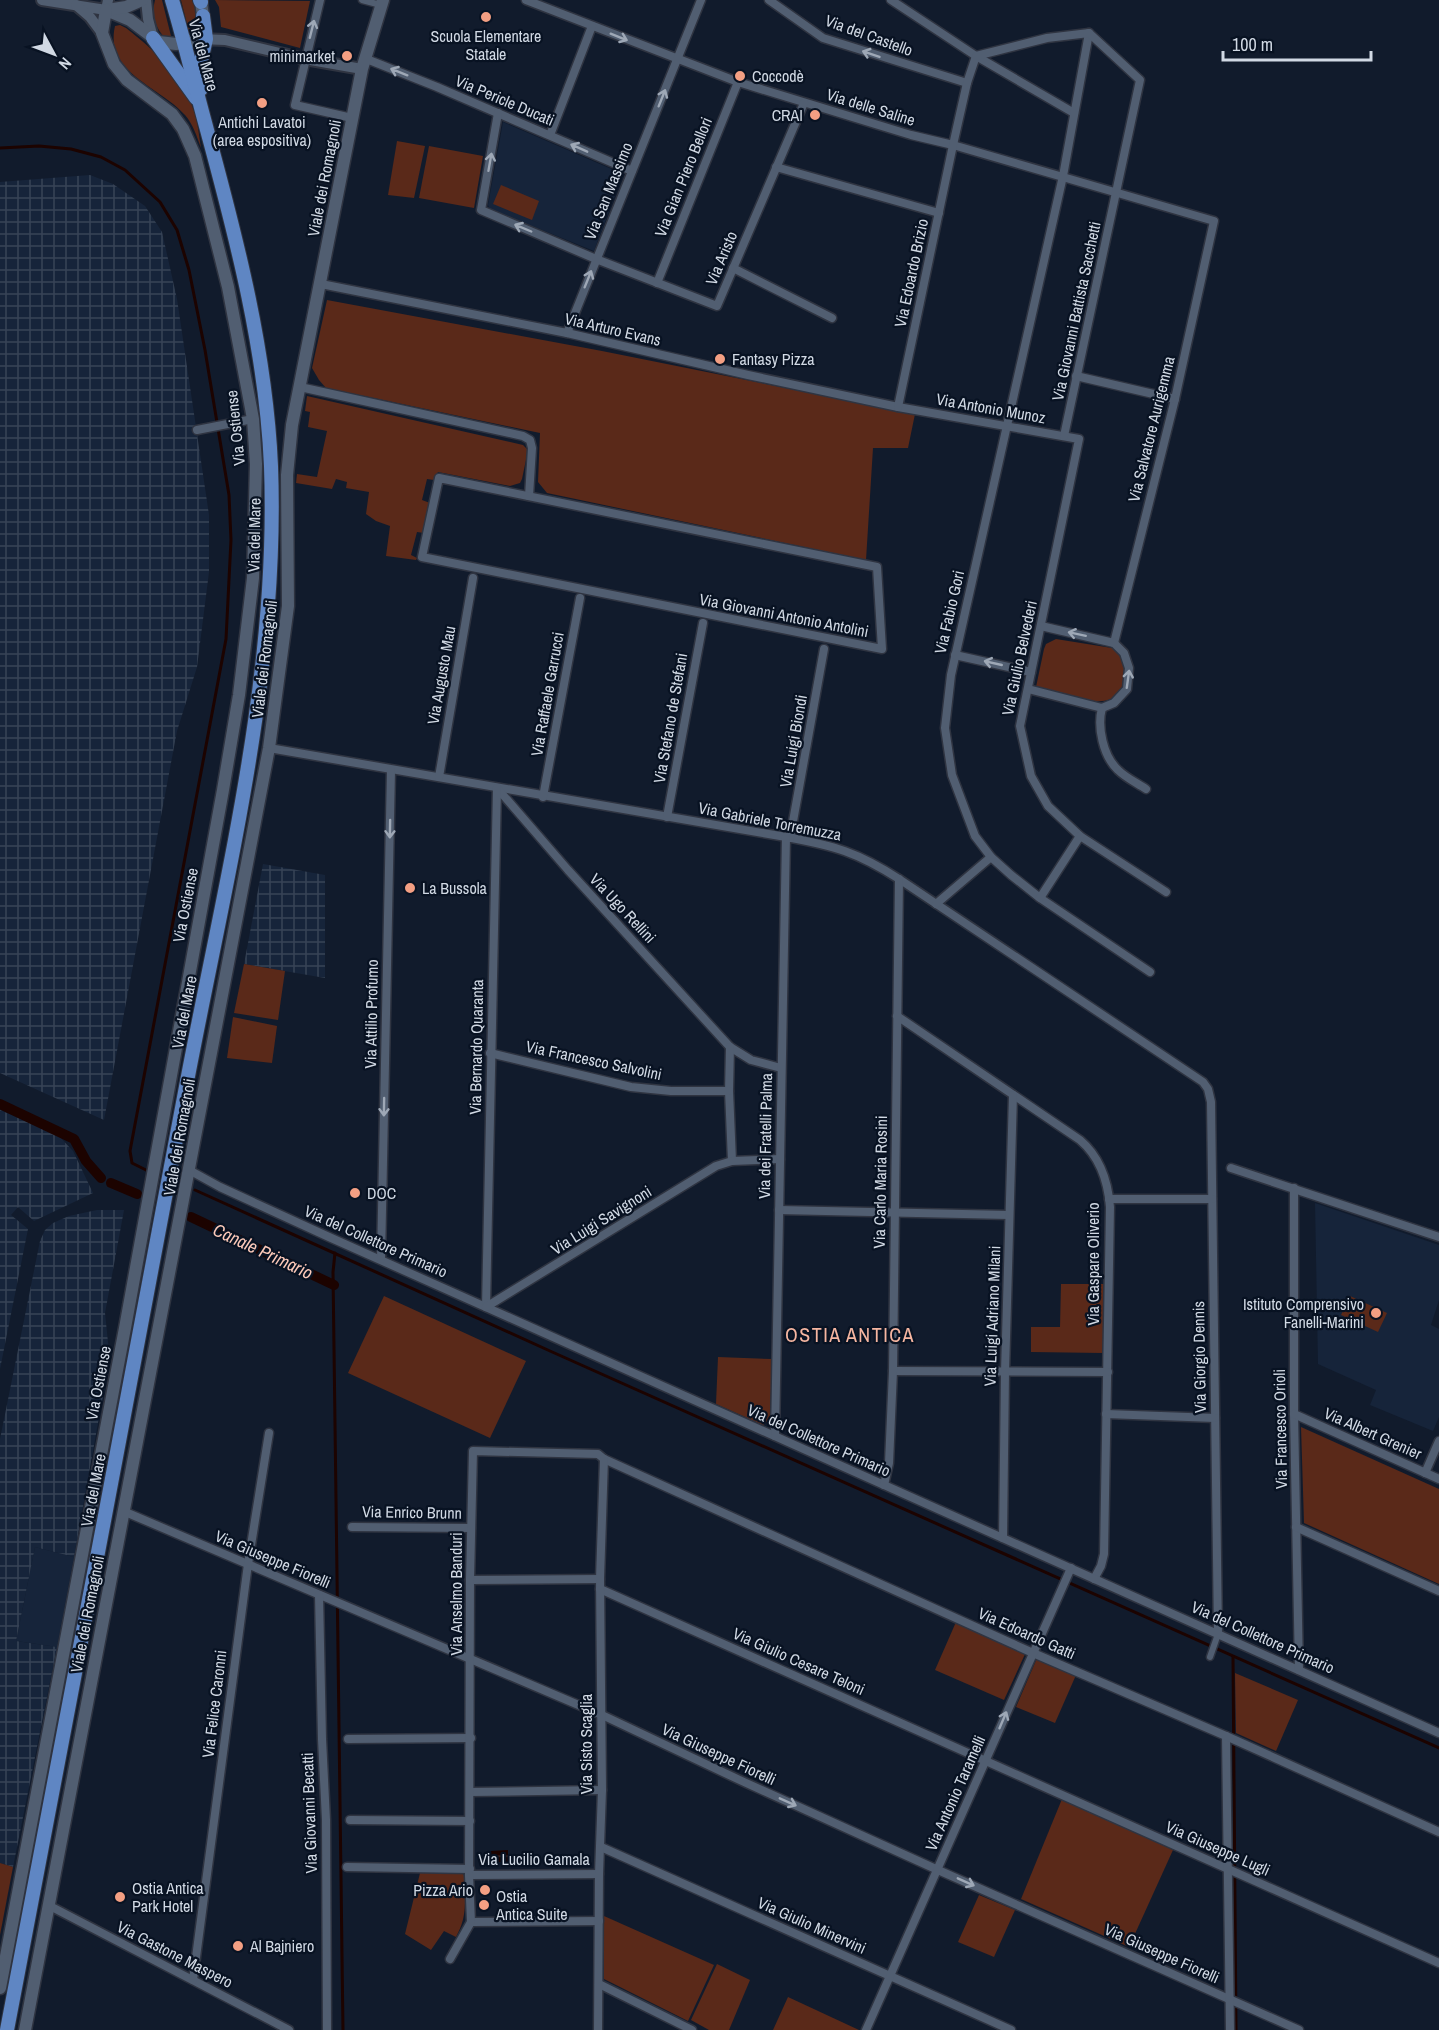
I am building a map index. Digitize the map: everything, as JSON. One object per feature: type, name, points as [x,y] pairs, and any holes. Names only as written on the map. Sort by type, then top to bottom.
[{"type":"main road","points":[[107,5],[126,7],[144,0]]},
{"type":"main road","name":"Via del Mare","points":[[7,2030],[196,1033],[239,819],[257,716],[266,645],[271,518],[270,448],[266,402],[257,342],[234,227],[200,103],[195,40],[172,0]]},
{"type":"main road","points":[[200,1],[203,16],[195,40],[201,61],[200,103]]},
{"type":"main road","name":"Viale dei Romagnoli","points":[[25,2030],[268,748],[287,622],[288,465],[292,424],[363,64],[382,3]]},
{"type":"main road","points":[[102,33],[107,5]]},
{"type":"main road","points":[[107,5],[153,38],[167,45],[195,40]]},
{"type":"main road","name":"Via Ostiense","points":[[0,1988],[125,1328],[235,726],[253,578],[256,464],[253,419],[228,287],[192,147],[172,114],[119,71],[110,56],[102,33]]},
{"type":"main road","points":[[153,38],[200,103]]},
{"type":"street","points":[[42,0],[107,5]]},
{"type":"street","points":[[144,0],[153,38]]},
{"type":"street","points":[[320,0],[295,105],[352,118]]},
{"type":"street","points":[[362,0],[382,3]]},
{"type":"street","name":"Via delle Saline","points":[[526,0],[738,82],[911,135],[1063,176],[1214,221]]},
{"type":"street","name":"Via San Massimo","points":[[567,333],[701,0]]},
{"type":"street","name":"Via del Castello","points":[[769,0],[823,38],[967,83]]},
{"type":"street","points":[[891,0],[976,56],[1074,113]]},
{"type":"street","points":[[73,4],[86,13],[102,33]]},
{"type":"street","points":[[203,16],[213,31],[225,40]]},
{"type":"street","points":[[550,135],[592,26]]},
{"type":"street","points":[[976,56],[1047,38],[1089,33]]},
{"type":"street","name":"Via Giovanni Battista Sacchetti","points":[[1064,436],[1140,80],[1089,33]]},
{"type":"street","name":"Via Fabio Gori","points":[[1089,33],[1063,176],[955,655],[945,728],[952,775],[975,836],[991,857],[1040,898],[1150,972]]},
{"type":"street","points":[[195,40],[225,40],[305,59],[363,64]]},
{"type":"street","name":"Via Edoardo Brizio","points":[[898,407],[953,145],[967,83],[976,56]]},
{"type":"street","name":"Via Pericle Ducati","points":[[363,64],[498,113],[632,171]]},
{"type":"street","name":"Via Gian Piero Bellori","points":[[657,283],[738,82]]},
{"type":"street","name":"Via Aristo","points":[[498,113],[481,210],[596,259],[717,306],[804,103]]},
{"type":"street","points":[[776,167],[939,213]]},
{"type":"street","name":"Via Salvatore Aurigemma","points":[[1114,643],[1175,399],[1214,221]]},
{"type":"street","points":[[733,268],[832,318]]},
{"type":"street","name":"Via Arturo Evans","points":[[321,284],[567,333],[898,407]]},
{"type":"street","points":[[1076,376],[1175,399]]},
{"type":"street","points":[[300,387],[502,430],[525,437],[530,440],[532,448],[529,496]]},
{"type":"street","name":"Via Antonio Munoz","points":[[898,407],[1079,439]]},
{"type":"street","points":[[197,430],[253,419]]},
{"type":"street","name":"Via Giulio Belvederi","points":[[1079,439],[1020,726],[1031,776],[1048,806],[1080,836],[1166,892]]},
{"type":"street","name":"Via Giovanni Antonio Antolini","points":[[439,477],[529,496],[877,567],[882,650],[422,557],[439,477]]},
{"type":"street","name":"Via Augusto Mau","points":[[439,777],[473,578]]},
{"type":"street","name":"Via Raffaele Garrucci","points":[[543,797],[580,598]]},
{"type":"street","name":"Via Stefano de Stefani","points":[[667,818],[703,623]]},
{"type":"street","points":[[1028,689],[1102,708],[1120,698],[1129,683],[1129,668],[1124,653],[1114,643],[1041,626]]},
{"type":"street","name":"Via Luigi Biondi","points":[[788,837],[824,649]]},
{"type":"street","points":[[955,655],[1031,672]]},
{"type":"street","points":[[1102,708],[1100,721],[1102,738],[1110,761],[1122,773],[1146,789]]},
{"type":"street","name":"Via Gabriele Torremuzza","points":[[268,748],[543,797],[788,837],[856,854],[899,879],[1203,1082]]},
{"type":"street","name":"Via Attilio Profumo","points":[[381,1259],[391,770]]},
{"type":"street","name":"Via Ugo Rellini","points":[[497,788],[568,870],[730,1047],[751,1060],[781,1068]]},
{"type":"street","name":"Via Bernardo Quaranta","points":[[486,1307],[497,788]]},
{"type":"street","points":[[1040,898],[1080,836]]},
{"type":"street","name":"Via dei Fratelli Palma","points":[[775,1436],[781,1068],[788,837]]},
{"type":"street","points":[[936,904],[991,857]]},
{"type":"street","name":"Via Carlo Maria Rosini","points":[[884,1485],[889,1463],[893,1371],[899,879]]},
{"type":"street","name":"Via Gaspare Oliverio","points":[[897,1016],[1089,1149],[1101,1168],[1109,1199],[1108,1372],[1104,1554],[1094,1579]]},
{"type":"street","points":[[730,1047],[732,1161],[780,1160]]},
{"type":"street","name":"Via Francesco Salvolini","points":[[490,1053],[631,1086],[671,1091],[729,1092]]},
{"type":"street","name":"Via Giorgio Dennis","points":[[1203,1082],[1210,1097],[1218,1634]]},
{"type":"street","name":"Via Luigi Adriano Milani","points":[[1003,1538],[1013,1095]]},
{"type":"street","name":"Via Luigi Savignoni","points":[[486,1307],[716,1166],[732,1161]]},
{"type":"street","points":[[1232,1168],[1439,1237]]},
{"type":"street","name":"Via del Collettore Primario","points":[[189,1170],[231,1192],[486,1307],[1439,1733]]},
{"type":"street","name":"Via Francesco Orioli","points":[[1294,1188],[1294,1414],[1299,1670]]},
{"type":"street","points":[[1109,1199],[1212,1199]]},
{"type":"street","points":[[779,1210],[1009,1215]]},
{"type":"street","points":[[893,1371],[1108,1372]]},
{"type":"street","points":[[1106,1414],[1215,1418]]},
{"type":"street","name":"Via Albert Grenier","points":[[1294,1414],[1439,1479]]},
{"type":"street","name":"Via Felice Caronni","points":[[193,1980],[248,1564],[269,1433]]},
{"type":"street","points":[[1425,1473],[1439,1441]]},
{"type":"street","name":"Via Edoardo Gatti","points":[[473,1451],[598,1454],[604,1459],[1033,1653],[1226,1736],[1439,1832]]},
{"type":"street","name":"Via Anselmo Banduri","points":[[471,1922],[469,1872],[470,1580],[473,1451]]},
{"type":"street","name":"Via Sisto Scaglia","points":[[598,2030],[598,1874],[602,1790],[600,1579],[604,1459]]},
{"type":"street","name":"Via Giuseppe Fiorelli","points":[[123,1511],[602,1715],[938,1870],[1299,2030]]},
{"type":"street","name":"Via Enrico Brunn","points":[[352,1527],[471,1528]]},
{"type":"street","points":[[1296,1527],[1439,1591]]},
{"type":"street","name":"Via Antonio Taramelli","points":[[866,2030],[1071,1568]]},
{"type":"street","points":[[470,1580],[600,1579]]},
{"type":"street","name":"Via Giulio Cesare Teloni","points":[[600,1589],[986,1761]]},
{"type":"street","name":"Via Giovanni Becatti","points":[[319,1595],[326,1820],[327,2030]]},
{"type":"street","points":[[1210,1658],[1218,1634]]},
{"type":"street","points":[[1226,1736],[1230,2030]]},
{"type":"street","points":[[348,1739],[471,1738]]},
{"type":"street","name":"Via Giuseppe Lugli","points":[[986,1761],[1439,1963]]},
{"type":"street","points":[[470,1792],[602,1790]]},
{"type":"street","points":[[350,1820],[470,1821]]},
{"type":"street","name":"Via Giulio Minervini","points":[[601,1847],[1011,2030]]},
{"type":"street","points":[[347,1868],[469,1872]]},
{"type":"street","name":"Via Lucilio Gamala","points":[[469,1872],[598,1874]]},
{"type":"street","name":"Via Gastone Maspero","points":[[48,1905],[289,2030]]},
{"type":"street","points":[[450,1959],[471,1922],[599,1921]]},
{"type":"street","points":[[599,1984],[692,2030]]},
{"type":"shaded area","points":[[155,0],[162,0],[172,40],[167,40],[157,26],[154,16]]},
{"type":"shaded area","points":[[181,0],[192,0],[196,10],[197,19],[190,36]]},
{"type":"shaded area","points":[[215,0],[310,1],[300,48],[221,27],[219,7]]},
{"type":"shaded area","points":[[120,25],[157,55],[175,75],[189,98],[201,148],[193,126],[185,115],[175,105],[137,78],[118,56],[114,42],[115,26]]},
{"type":"shaded area","points":[[503,122],[623,174],[594,251],[490,209],[488,205]]},
{"type":"shaded area","points":[[397,141],[425,146],[414,198],[388,195]]},
{"type":"shaded area","points":[[429,146],[483,156],[474,208],[419,198]]},
{"type":"shaded area","points":[[90,175],[113,184],[145,206],[162,232],[177,299],[209,515],[209,572],[197,667],[177,731],[104,1120],[0,1073],[0,182]]},
{"type":"shaded area","points":[[501,185],[539,201],[532,220],[493,204]]},
{"type":"shaded area","points":[[327,300],[602,351],[915,414],[908,448],[873,448],[866,560],[547,493],[538,482],[540,433],[326,388],[312,368]]},
{"type":"shaded area","points":[[307,396],[523,445],[528,450],[522,479],[520,483],[510,486],[438,472],[434,480],[427,479],[422,500],[430,503],[424,533],[417,532],[411,555],[417,558],[416,560],[386,556],[390,526],[366,514],[369,492],[346,488],[347,482],[336,479],[332,489],[296,483],[297,474],[317,477],[327,431],[308,427],[310,412],[305,411]]},
{"type":"shaded area","points":[[1056,639],[1112,648],[1125,659],[1127,680],[1120,693],[1111,699],[1099,701],[1072,698],[1036,687],[1046,644]]},
{"type":"shaded area","points":[[263,864],[325,875],[325,978],[244,964]]},
{"type":"shaded area","points":[[244,964],[285,971],[278,1020],[234,1013]]},
{"type":"shaded area","points":[[233,1017],[277,1026],[272,1063],[227,1058]]},
{"type":"shaded area","points":[[0,1110],[58,1135],[73,1151],[93,1193],[34,1221],[18,1207],[11,1215],[28,1229],[0,1369]]},
{"type":"shaded area","name":"Istituto Comprensivo Fanelli-Marini","points":[[1315,1203],[1439,1245],[1439,1300],[1431,1325],[1439,1329],[1439,1417],[1433,1431],[1370,1405],[1376,1390],[1318,1364]]},
{"type":"shaded area","points":[[97,1210],[124,1210],[105,1313],[110,1362],[74,1557],[35,1547],[16,1641],[57,1647],[13,1867],[0,1863],[0,1439],[40,1241],[45,1230],[53,1223],[69,1216]]},
{"type":"shaded area","points":[[1061,1284],[1104,1284],[1103,1353],[1031,1352],[1031,1327],[1060,1327]]},
{"type":"shaded area","points":[[384,1296],[526,1361],[490,1438],[348,1373]]},
{"type":"shaded area","points":[[1350,1296],[1387,1313],[1378,1332],[1341,1315]]},
{"type":"shaded area","points":[[718,1357],[772,1359],[770,1419],[763,1425],[716,1404]]},
{"type":"shaded area","points":[[1301,1427],[1439,1489],[1439,1584],[1304,1523]]},
{"type":"shaded area","points":[[35,1547],[74,1557],[57,1647],[16,1641]]},
{"type":"shaded area","points":[[956,1622],[1026,1652],[1004,1700],[935,1670]]},
{"type":"shaded area","points":[[1037,1658],[1076,1675],[1055,1723],[1016,1707]]},
{"type":"shaded area","points":[[1235,1673],[1298,1700],[1276,1751],[1236,1733]]},
{"type":"shaded area","points":[[1062,1799],[1173,1850],[1129,1947],[1021,1899]]},
{"type":"shaded area","points":[[508,1850],[508,1862],[491,1862],[491,1851]]},
{"type":"shaded area","points":[[0,1863],[13,1867],[0,1935]]},
{"type":"shaded area","points":[[420,1873],[461,1873],[464,1875],[465,1907],[460,1929],[456,1937],[444,1931],[431,1950],[405,1934]]},
{"type":"shaded area","points":[[979,1895],[1015,1910],[994,1957],[958,1942]]},
{"type":"shaded area","points":[[604,1916],[714,1965],[688,2021],[604,1979]]},
{"type":"shaded area","points":[[717,1964],[750,1980],[729,2030],[709,2030],[691,2020]]},
{"type":"shaded area","points":[[788,1997],[859,2030],[773,2030]]},
{"type":"waterway","points":[[0,148],[39,146],[71,149],[101,157],[125,170],[160,202],[177,230],[189,270],[229,495],[231,540],[226,639],[130,1151],[132,1163],[146,1170]]},
{"type":"waterway","name":"Canale Primario","points":[[0,1104],[74,1139],[86,1161],[101,1178]]},
{"type":"waterway","name":"Canale Primario","points":[[111,1183],[137,1194]]},
{"type":"waterway","points":[[195,1190],[1439,1748]]},
{"type":"waterway","name":"Canale Primario","points":[[191,1217],[334,1285]]},
{"type":"waterway","points":[[335,1253],[333,1272],[343,2030]]},
{"type":"waterway","points":[[1233,1657],[1236,2030]]},
{"type":"place","name":"Scuola Elementare Statale","points":[[486,17]]},
{"type":"place","name":"minimarket","points":[[347,56]]},
{"type":"place","name":"Coccodè","points":[[740,76]]},
{"type":"place","name":"Antichi Lavatoi (area espositiva)","points":[[262,103]]},
{"type":"place","name":"CRAI","points":[[815,115]]},
{"type":"place","name":"Fantasy Pizza","points":[[720,359]]},
{"type":"place","name":"La Bussola","points":[[410,888]]},
{"type":"place","name":"DOC","points":[[355,1193]]},
{"type":"place","name":"Istituto Comprensivo Fanelli-Marini","points":[[1376,1313]]},
{"type":"place","name":"Pizza Ario","points":[[485,1890]]},
{"type":"place","name":"Ostia Antica Park Hotel","points":[[120,1897]]},
{"type":"place","name":"Ostia Antica Suite","points":[[484,1905]]},
{"type":"place","name":"Al Bajniero","points":[[238,1946]]},
{"type":"district","name":"OSTIA ANTICA","points":[[850,1334]]}]
